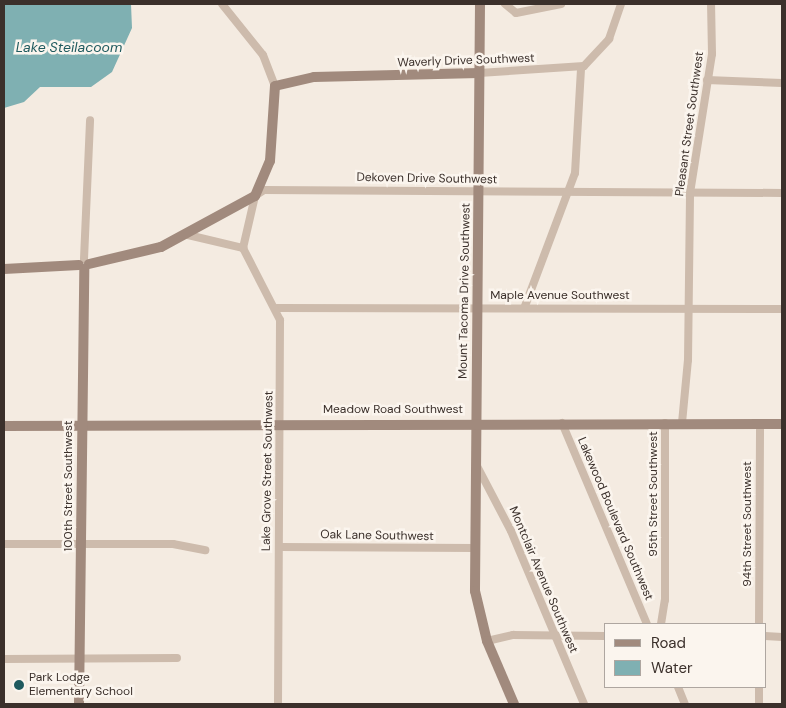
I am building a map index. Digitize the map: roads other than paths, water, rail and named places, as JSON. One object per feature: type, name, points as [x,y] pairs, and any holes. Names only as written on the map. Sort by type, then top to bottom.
[{"type":"street","points":[[188,235],[242,248],[255,196],[270,161],[275,86],[263,55],[222,4]]},
{"type":"street","name":"Mount Tacoma Drive Southwest","points":[[480,4],[475,591],[487,642],[514,704]]},
{"type":"street","points":[[506,4],[516,13],[562,4]]},
{"type":"street","points":[[525,306],[570,192],[581,68],[608,39],[621,4]]},
{"type":"street","name":"Pleasant Street Southwest","points":[[689,308],[690,193],[713,44],[711,4]]},
{"type":"street","name":"Waverly Drive Southwest","points":[[275,86],[314,77],[479,73],[581,68]]},
{"type":"street","points":[[707,80],[782,83]]},
{"type":"street","name":"100th Street Southwest","points":[[79,704],[81,425],[86,348],[84,264],[90,120]]},
{"type":"street","name":"Dekoven Drive Southwest","points":[[4,269],[84,264],[132,256],[188,235],[264,190],[782,193]]},
{"type":"street","name":"Lake Grove Street Southwest","points":[[242,248],[277,308],[281,423],[278,704]]},
{"type":"street","name":"Maple Avenue Southwest","points":[[277,308],[525,306],[782,309]]},
{"type":"street","points":[[682,423],[689,308]]},
{"type":"street","name":"Meadow Road Southwest","points":[[4,426],[281,423],[782,424]]},
{"type":"street","name":"Lakewood Boulevard Southwest","points":[[562,423],[647,623]]},
{"type":"street","name":"95th Street Southwest","points":[[661,623],[665,600],[665,423]]},
{"type":"street","name":"94th Street Southwest","points":[[759,623],[760,424]]},
{"type":"street","name":"Montclair Avenue Southwest","points":[[476,466],[511,531],[584,704]]},
{"type":"street","points":[[4,544],[174,544],[205,550]]},
{"type":"street","name":"Oak Lane Southwest","points":[[280,547],[475,548]]},
{"type":"street","points":[[487,642],[513,635],[604,636]]},
{"type":"street","points":[[766,636],[782,636]]},
{"type":"street","points":[[4,658],[177,658]]},
{"type":"street","points":[[678,688],[686,704]]},
{"type":"street","points":[[759,688],[759,704]]},
{"type":"water","name":"Lake Steilacoom","points":[[4,4],[131,4],[132,28],[112,72],[91,87],[40,87],[24,102],[4,108]]},
{"type":"place","name":"Park Lodge Elementary School","points":[[19,685]]}]
